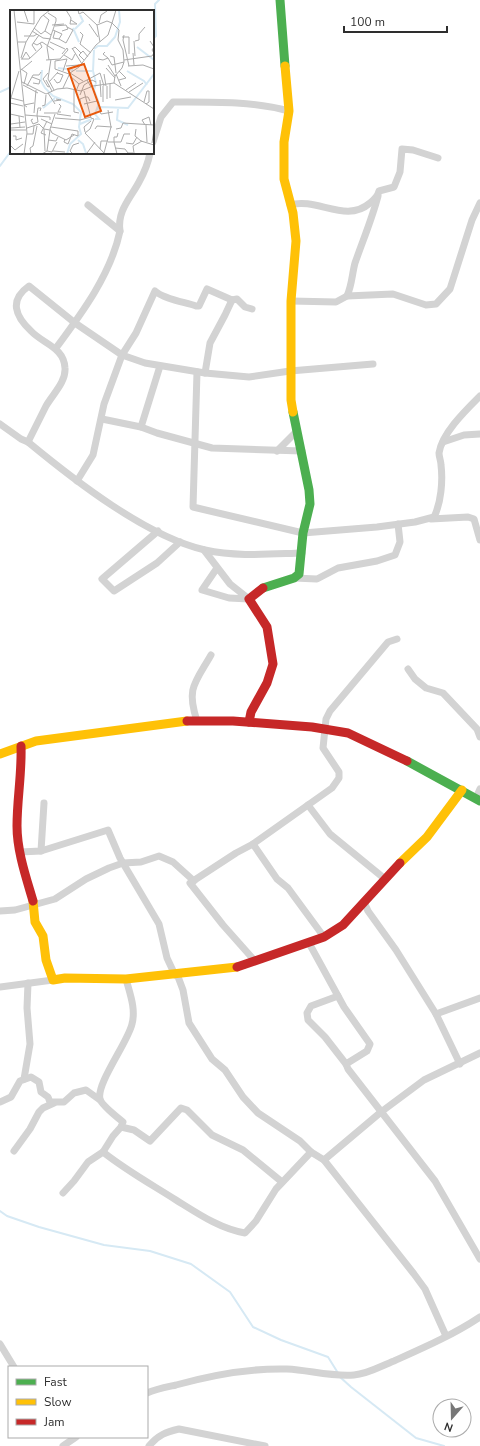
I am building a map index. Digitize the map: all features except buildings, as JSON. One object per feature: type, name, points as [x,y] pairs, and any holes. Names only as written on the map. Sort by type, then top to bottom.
[{"type":"street","points":[[280,0],[289,111],[285,131],[283,158],[285,186],[293,213],[297,253],[291,301],[291,400],[310,490],[310,504],[303,533],[302,553],[298,574],[294,578]]},
{"type":"street","points":[[154,138],[158,124],[173,102],[242,102],[264,104],[289,111]]},
{"type":"street","points":[[348,296],[351,288],[354,265],[374,212],[379,190],[394,187],[400,172],[402,149],[413,150],[438,158]]},
{"type":"street","points":[[56,348],[75,323],[103,277],[120,231],[120,213],[138,184],[147,166],[150,154]]},
{"type":"street","points":[[290,204],[305,202],[349,212],[364,209],[378,196]]},
{"type":"street","points":[[291,301],[336,302],[348,296],[393,294],[421,304],[436,304],[450,289],[472,220],[480,203]]},
{"type":"street","points":[[88,205],[120,231]]},
{"type":"street","points":[[28,442],[65,375],[63,361],[56,348],[30,331],[15,307],[16,300],[29,286],[75,323],[122,356],[160,366],[249,377],[290,371],[373,364]]},
{"type":"street","points":[[77,481],[93,455],[102,419],[104,404],[122,356],[136,333],[156,290],[161,296],[175,298],[199,306],[207,289],[232,300],[237,299],[245,307],[252,309]]},
{"type":"street","points":[[232,300],[210,343],[201,372],[193,507],[303,533],[362,529],[430,519],[468,517],[474,519],[480,540]]},
{"type":"street","points":[[141,427],[160,366]]},
{"type":"street","points":[[430,519],[434,517],[437,511],[440,494],[441,466],[439,455],[443,442],[464,412],[480,396]]},
{"type":"street","points":[[102,419],[141,427],[156,433],[212,448],[302,451]]},
{"type":"street","points":[[0,424],[21,439],[28,442],[77,481],[140,522],[180,542],[204,550],[216,552],[247,554],[302,553]]},
{"type":"street","points":[[277,451],[297,431]]},
{"type":"street","points":[[443,442],[464,435],[480,434]]},
{"type":"street","points":[[217,568],[202,590],[229,598],[249,599],[260,589],[294,578],[317,579],[332,573],[338,568],[377,561],[395,555],[400,542],[398,524]]},
{"type":"street","points":[[158,531],[102,579],[114,591],[157,562],[180,542]]},
{"type":"street","points":[[204,550],[230,584],[249,599],[267,626],[273,664],[267,683],[251,712],[249,722]]},
{"type":"street","points":[[210,559],[216,552]]},
{"type":"street","points":[[254,960],[192,888],[190,883],[236,852],[253,844],[332,788],[339,778],[339,772],[323,748],[326,719],[333,705],[339,701],[388,642],[397,640]]},
{"type":"street","points":[[198,720],[192,706],[192,689],[211,655]]},
{"type":"street","points":[[408,669],[415,679],[426,688],[443,693],[477,729],[480,737]]},
{"type":"street","points":[[0,754],[43,740],[181,721],[198,720],[249,722],[325,729],[348,733],[370,742],[478,799],[480,789]]},
{"type":"street","points":[[21,746],[22,768],[17,826],[20,852],[34,906],[35,922],[43,936],[46,960],[53,980]]},
{"type":"street","points":[[0,987],[65,978],[126,979],[234,968],[324,937],[343,925],[385,878],[427,837],[462,790]]},
{"type":"street","points":[[41,851],[44,803]]},
{"type":"street","points":[[308,805],[330,834],[385,878]]},
{"type":"street","points":[[20,852],[41,851],[108,830],[123,863],[159,924],[167,958],[183,990],[189,1023],[212,1059],[225,1070],[243,1097],[258,1113],[300,1141],[311,1152],[324,1160],[425,1289],[446,1336]]},
{"type":"street","points":[[253,844],[277,879],[288,888],[324,937]]},
{"type":"street","points":[[0,911],[34,906],[55,899],[86,878],[123,863],[140,862],[159,856],[173,862],[194,881]]},
{"type":"street","points":[[364,902],[368,911],[396,950],[436,1014],[460,1064]]},
{"type":"street","points":[[309,943],[338,996],[370,1044],[367,1050],[346,1064]]},
{"type":"street","points":[[100,1100],[99,1091],[114,1059],[130,1034],[133,1023],[134,1011],[126,979]]},
{"type":"street","points":[[24,1079],[30,1044],[27,1008],[28,984]]},
{"type":"street","points":[[338,996],[311,1006],[307,1013],[308,1020],[325,1037],[435,1181],[480,1259]]},
{"type":"street","points":[[436,1014],[480,998]]},
{"type":"street","points":[[324,1160],[381,1112],[424,1080],[460,1064],[480,1053]]},
{"type":"street","points":[[0,1102],[10,1097],[20,1081],[31,1077],[39,1082],[41,1092],[48,1097],[50,1102],[56,1103]]},
{"type":"street","points":[[14,1151],[43,1108],[56,1103],[64,1102],[77,1092],[86,1090],[100,1100],[123,1122],[121,1127],[112,1136],[103,1152],[88,1162],[63,1193]]},
{"type":"street","points":[[121,1127],[134,1130],[150,1141],[175,1113],[181,1108],[187,1110],[212,1135],[243,1150],[282,1182]]},
{"type":"street","points":[[103,1152],[125,1170],[195,1213],[234,1232],[245,1233],[249,1230],[268,1200],[282,1182],[311,1152]]},
{"type":"street","points":[[148,1393],[222,1373],[288,1369],[340,1376],[369,1372],[446,1336],[480,1317]]},
{"type":"street","points":[[0,1344],[13,1366]]},
{"type":"street","points":[[149,1446],[155,1438],[166,1432],[179,1429],[265,1446]]},
{"type":"waterway","points":[[154,38],[156,36],[155,4],[159,0]]},
{"type":"waterway","points":[[0,92],[10,87]]},
{"type":"waterway","points":[[0,166],[10,152]]},
{"type":"waterway","points":[[0,1211],[7,1216],[39,1227],[104,1245],[150,1251],[191,1264],[230,1292],[253,1327],[281,1340],[328,1357],[338,1373]]},
{"type":"waterway","points":[[340,1377],[416,1438],[444,1446]]},
{"type":"traffic: fast","points":[[280,0],[285,66]]},
{"type":"traffic: fast","points":[[263,588],[294,578],[299,574],[303,533],[310,504],[309,490],[293,412]]},
{"type":"traffic: fast","points":[[407,761],[480,801]]},
{"type":"traffic: slow","points":[[285,66],[289,111],[284,142],[284,179],[293,213],[296,241],[291,301],[291,400],[293,412]]},
{"type":"traffic: slow","points":[[0,754],[36,741],[187,721]]},
{"type":"traffic: slow","points":[[400,863],[427,837],[462,790]]},
{"type":"traffic: slow","points":[[33,901],[35,922],[43,936],[46,960],[53,980],[65,978],[126,979],[237,967]]},
{"type":"traffic: jam","points":[[249,722],[251,712],[267,683],[273,664],[267,627],[249,599],[263,588]]},
{"type":"traffic: jam","points":[[187,721],[233,721],[312,727],[348,733],[407,761]]},
{"type":"traffic: jam","points":[[21,746],[17,835],[22,864],[33,901]]},
{"type":"traffic: jam","points":[[237,967],[324,937],[343,925],[400,863]]}]
